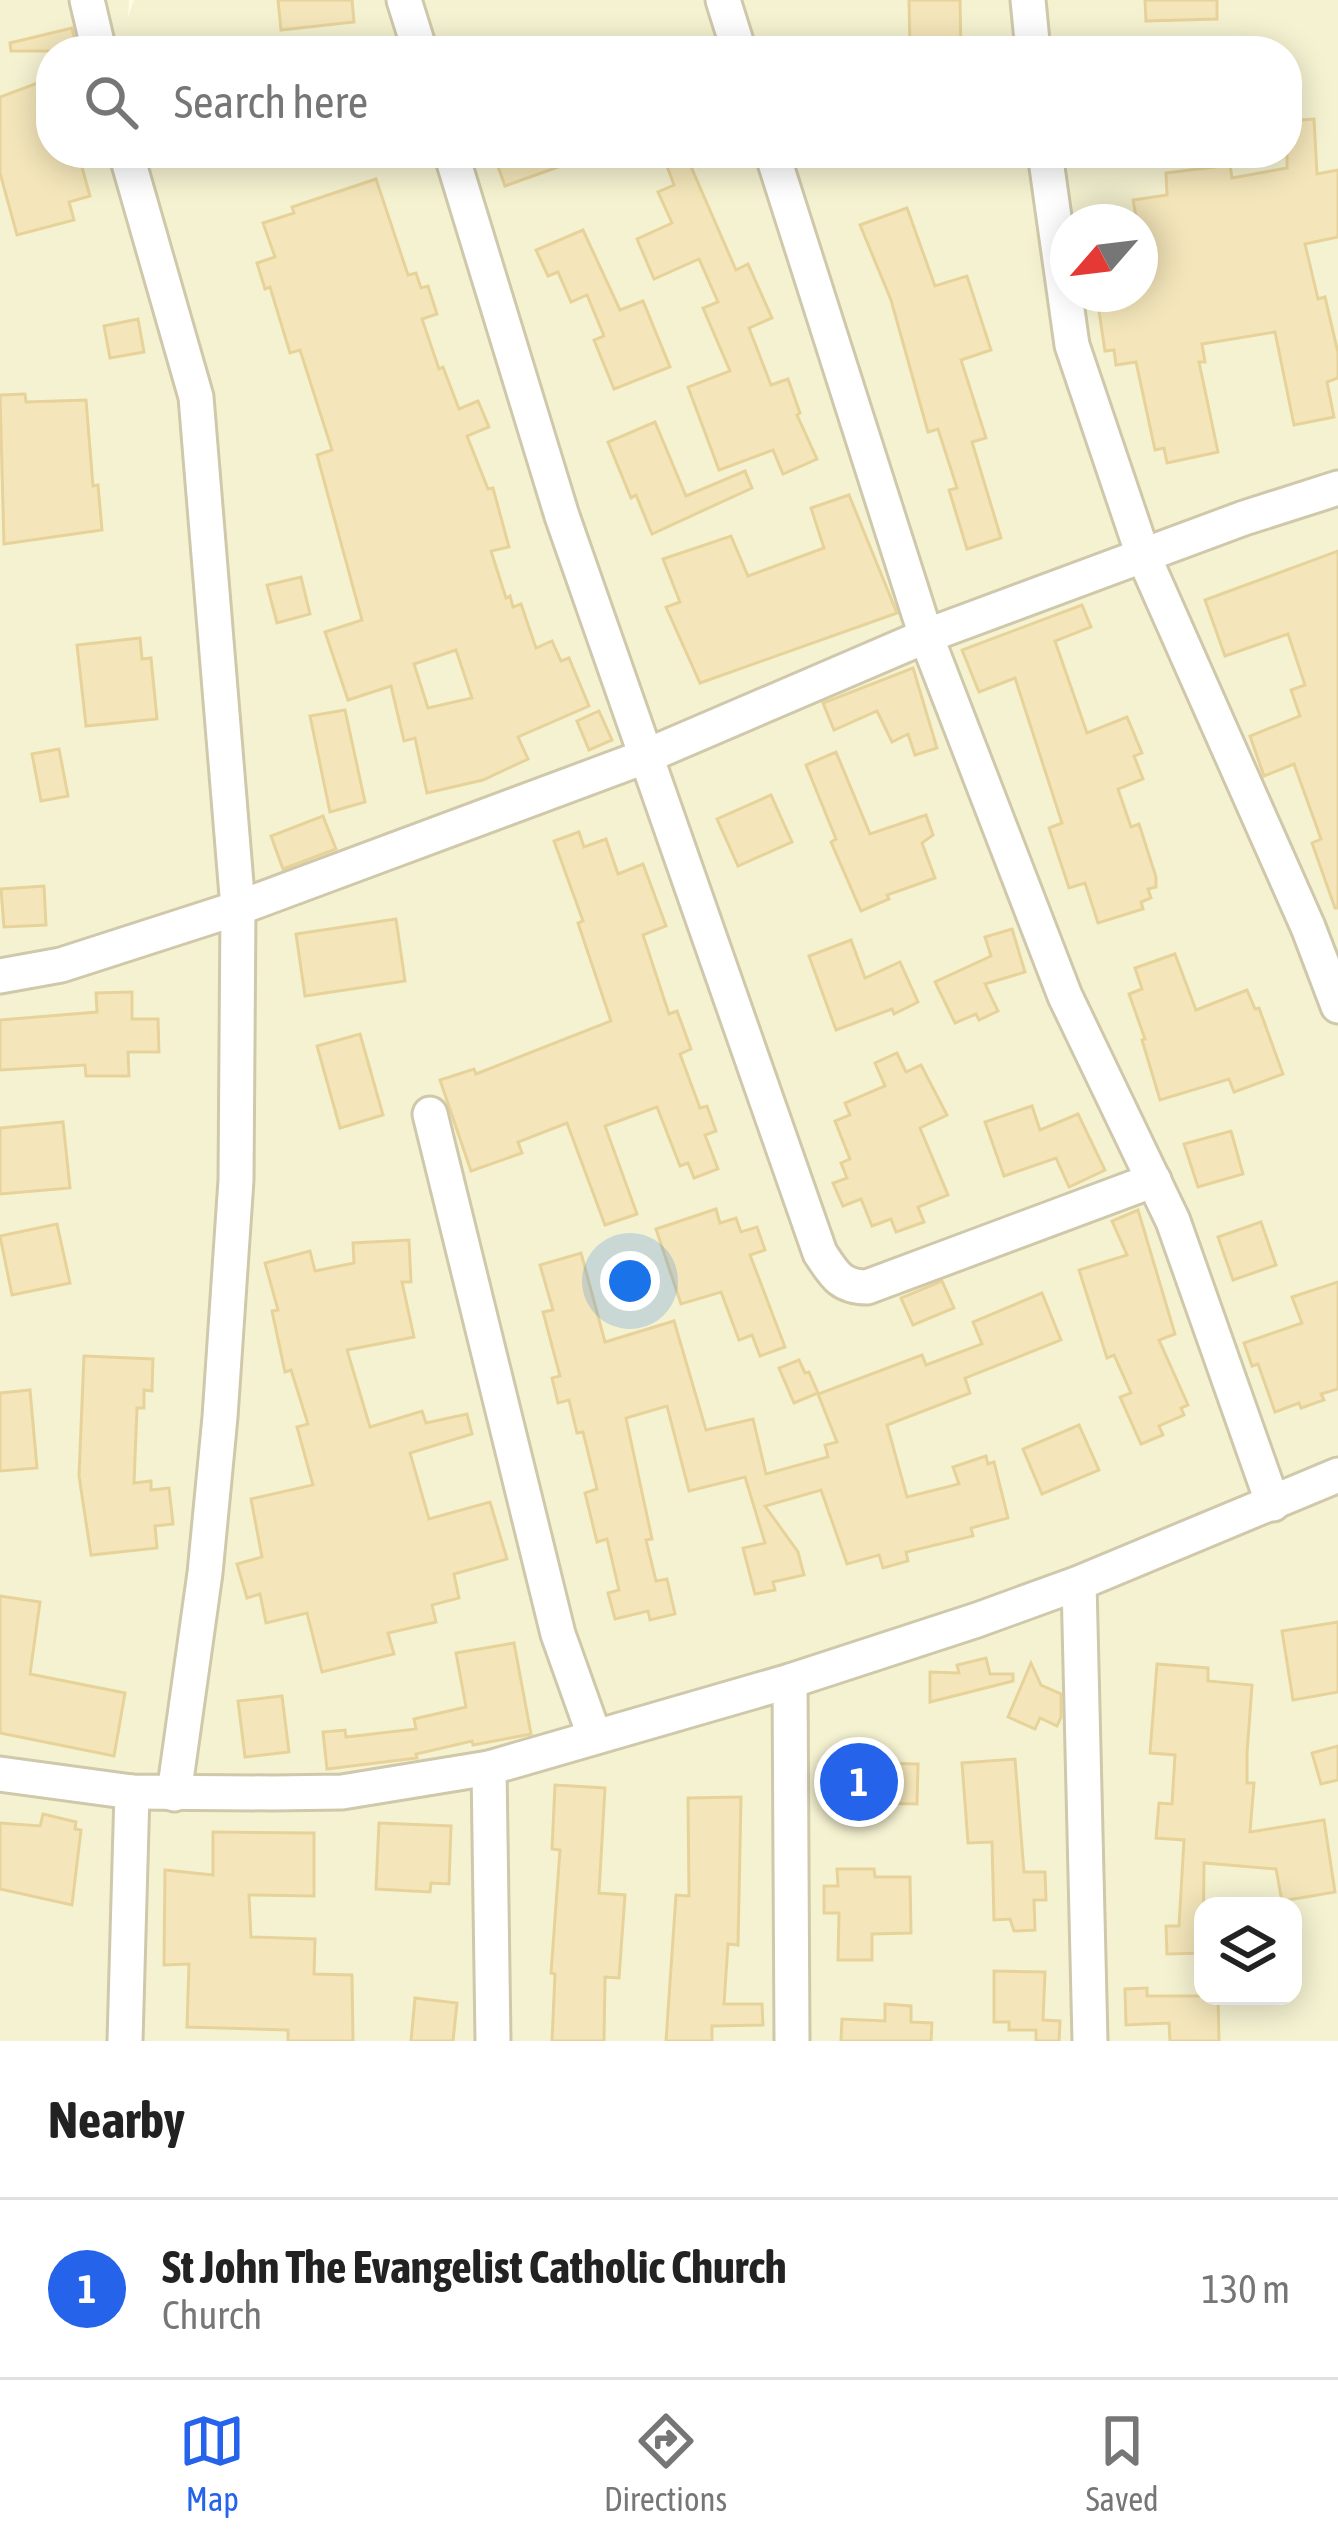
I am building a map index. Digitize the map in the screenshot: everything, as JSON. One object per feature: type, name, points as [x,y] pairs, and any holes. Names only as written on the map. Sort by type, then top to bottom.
[{"type":"street","points":[[87,0],[95,36]]},
{"type":"street","points":[[404,0],[415,36]]},
{"type":"street","points":[[723,0],[734,36]]},
{"type":"street","points":[[1028,0],[1032,36]]},
{"type":"street","points":[[130,168],[196,397],[238,908],[236,1180],[222,1393],[205,1573],[174,1794]]},
{"type":"street","points":[[456,168],[562,516],[644,757],[820,1253],[835,1276],[848,1287],[867,1287],[1154,1180]]},
{"type":"street","points":[[777,168],[926,636],[1065,995],[1173,1221],[1274,1504]]},
{"type":"street","points":[[1048,168],[1072,345],[1143,556],[1308,927],[1338,1006]]},
{"type":"street","points":[[0,976],[61,965],[238,908],[644,757],[926,636],[1338,488]]},
{"type":"street","points":[[430,1114],[558,1634],[594,1735]]},
{"type":"street","points":[[0,1774],[132,1792],[342,1792],[489,1768],[977,1621],[1338,1475]]},
{"type":"street","points":[[1079,1583],[1090,2041]]},
{"type":"street","points":[[790,1681],[791,2041]]},
{"type":"street","points":[[489,1768],[493,2041]]},
{"type":"street","points":[[125,2041],[132,1792]]},
{"type":"shaded area","points":[[0,0],[129,0],[128,17],[134,0],[1338,0],[1338,2041],[0,2041]]},
{"type":"building","points":[[278,0],[352,0],[354,22],[281,30]]},
{"type":"building","points":[[909,0],[960,0],[961,36],[910,36]]},
{"type":"building","points":[[1145,0],[1217,0],[1217,19],[1146,21]]},
{"type":"building","points":[[72,28],[74,36],[39,36]]},
{"type":"building","points":[[36,37],[36,51],[11,51],[10,43]]},
{"type":"building","points":[[36,84],[36,168],[82,168],[90,196],[69,202],[74,220],[17,235],[0,173],[0,97]]},
{"type":"building","points":[[1314,119],[1317,174],[1338,170],[1338,237],[1305,244],[1318,299],[1325,297],[1338,353],[1338,378],[1327,382],[1334,417],[1294,425],[1275,332],[1202,344],[1205,362],[1199,362],[1218,452],[1167,463],[1164,448],[1155,450],[1136,362],[1116,365],[1114,350],[1105,351],[1099,312],[1158,312],[1158,204],[1134,204],[1133,200],[1167,195],[1166,173],[1230,168],[1232,178],[1302,168],[1302,120]]},
{"type":"building","points":[[499,168],[555,168],[505,186]]},
{"type":"building","points":[[668,168],[692,168],[736,270],[748,264],[772,318],[749,328],[771,385],[788,379],[797,415],[817,459],[783,474],[773,450],[719,470],[688,387],[730,371],[703,308],[718,302],[699,259],[654,279],[637,239],[672,223],[658,192],[674,185]]},
{"type":"building","points":[[376,179],[408,275],[416,273],[421,288],[428,286],[437,314],[422,319],[439,369],[443,367],[459,409],[478,401],[489,427],[467,436],[488,489],[493,488],[509,547],[491,551],[506,598],[510,596],[513,607],[521,604],[536,648],[552,641],[561,661],[569,658],[589,706],[518,737],[528,759],[483,780],[427,793],[415,738],[404,741],[391,686],[348,700],[325,632],[362,620],[317,455],[332,450],[300,350],[290,353],[270,287],[265,289],[257,263],[275,257],[263,223],[294,213],[292,207]],"holes":[[[456,650],[472,698],[428,708],[414,664]]]},
{"type":"building","points":[[907,208],[935,286],[967,276],[991,350],[961,360],[986,438],[972,442],[1001,538],[967,549],[949,490],[957,488],[938,429],[928,432],[891,300],[860,225]]},
{"type":"building","points":[[583,230],[620,310],[643,301],[670,367],[614,389],[594,340],[604,336],[587,295],[571,302],[558,272],[548,276],[536,250]]},
{"type":"building","points":[[138,319],[144,352],[110,358],[104,326]]},
{"type":"building","points":[[25,394],[26,402],[86,400],[102,530],[4,544],[0,395]]},
{"type":"building","points":[[655,422],[686,496],[745,471],[752,488],[652,534],[608,442]]},
{"type":"building","points":[[849,495],[897,613],[700,683],[666,607],[680,602],[663,559],[731,536],[748,576],[824,548],[811,508]]},
{"type":"building","points":[[1338,551],[1335,908],[1312,843],[1321,839],[1294,764],[1264,776],[1250,736],[1300,716],[1291,690],[1305,685],[1288,634],[1225,656],[1205,600]]},
{"type":"building","points":[[301,577],[310,614],[277,623],[267,585]]},
{"type":"building","points":[[1082,605],[1091,627],[1055,641],[1087,733],[1127,717],[1142,753],[1134,756],[1143,779],[1118,789],[1131,827],[1139,824],[1156,877],[1156,887],[1148,889],[1151,898],[1141,902],[1143,909],[1098,923],[1085,883],[1069,888],[1049,828],[1062,823],[1015,678],[979,692],[962,650]]},
{"type":"building","points":[[140,638],[142,659],[151,658],[157,719],[86,726],[77,645]]},
{"type":"building","points":[[913,668],[937,748],[915,755],[908,734],[892,742],[877,711],[834,730],[823,703]]},
{"type":"building","points":[[345,710],[365,802],[330,812],[310,716]]},
{"type":"building","points":[[599,711],[612,740],[589,750],[577,721]]},
{"type":"building","points":[[59,749],[68,796],[41,801],[32,754]]},
{"type":"building","points":[[836,752],[870,834],[926,815],[933,835],[922,843],[935,878],[887,895],[889,899],[861,911],[831,842],[836,839],[806,765]]},
{"type":"building","points":[[771,795],[792,842],[738,866],[717,819]]},
{"type":"building","points":[[323,816],[336,849],[283,869],[271,836]]},
{"type":"building","points":[[579,832],[584,847],[606,839],[618,874],[643,864],[666,926],[643,935],[669,1014],[677,1011],[691,1049],[680,1054],[700,1108],[707,1106],[716,1131],[705,1135],[718,1169],[694,1178],[688,1163],[680,1166],[657,1107],[605,1126],[637,1214],[605,1225],[567,1123],[518,1142],[522,1153],[471,1171],[440,1080],[474,1069],[476,1074],[611,1021],[554,841]]},
{"type":"building","points":[[44,886],[46,925],[4,927],[1,889]]},
{"type":"building","points":[[396,919],[405,981],[305,996],[296,934]]},
{"type":"building","points":[[1012,929],[1025,972],[985,984],[998,1011],[955,1023],[935,982],[991,956],[985,937]]},
{"type":"building","points":[[851,940],[865,978],[900,962],[918,1002],[894,1014],[892,1009],[836,1030],[809,956]]},
{"type":"building","points":[[1175,954],[1196,1010],[1247,990],[1255,1009],[1259,1008],[1283,1074],[1234,1092],[1229,1079],[1160,1100],[1129,994],[1142,989],[1135,968]]},
{"type":"building","points":[[132,992],[132,1019],[158,1019],[159,1052],[128,1052],[129,1076],[86,1076],[85,1065],[0,1070],[0,1020],[97,1012],[96,993]]},
{"type":"building","points":[[360,1034],[383,1115],[340,1128],[317,1046]]},
{"type":"building","points":[[897,1053],[906,1072],[921,1065],[947,1115],[920,1128],[948,1195],[918,1207],[924,1222],[896,1232],[891,1219],[872,1226],[861,1199],[843,1206],[833,1183],[847,1178],[841,1163],[850,1159],[835,1121],[850,1115],[845,1103],[885,1086],[875,1063]]},
{"type":"building","points":[[1032,1106],[1040,1130],[1078,1114],[1105,1170],[1069,1187],[1056,1158],[1004,1176],[985,1122]]},
{"type":"building","points":[[63,1122],[70,1188],[0,1194],[0,1128]]},
{"type":"building","points":[[1231,1131],[1243,1174],[1198,1187],[1184,1144]]},
{"type":"building","points":[[716,1209],[720,1223],[736,1218],[741,1232],[757,1227],[765,1250],[750,1255],[785,1347],[760,1356],[752,1335],[739,1340],[721,1292],[681,1304],[656,1229]]},
{"type":"building","points":[[1138,1210],[1175,1334],[1159,1340],[1188,1405],[1181,1408],[1184,1415],[1159,1426],[1163,1435],[1141,1444],[1120,1397],[1131,1393],[1114,1355],[1107,1358],[1079,1270],[1127,1255],[1112,1221]]},
{"type":"building","points":[[1261,1222],[1276,1265],[1233,1280],[1218,1237]]},
{"type":"building","points":[[57,1224],[70,1283],[12,1295],[0,1236]]},
{"type":"building","points":[[409,1240],[411,1282],[402,1282],[414,1337],[347,1350],[370,1427],[422,1411],[426,1423],[467,1414],[472,1434],[410,1453],[429,1519],[490,1502],[507,1559],[454,1574],[459,1598],[432,1605],[436,1622],[388,1633],[394,1654],[322,1672],[307,1613],[266,1623],[260,1594],[247,1598],[237,1564],[262,1557],[251,1499],[313,1485],[297,1427],[308,1424],[291,1370],[285,1372],[272,1311],[278,1310],[265,1263],[310,1251],[315,1271],[354,1263],[353,1243]]},
{"type":"building","points":[[581,1253],[605,1342],[674,1321],[706,1430],[753,1419],[766,1474],[828,1457],[825,1445],[837,1442],[818,1394],[922,1355],[926,1365],[982,1344],[973,1322],[1042,1293],[1061,1340],[965,1378],[970,1393],[887,1425],[907,1497],[959,1484],[953,1467],[986,1456],[988,1464],[994,1462],[1008,1518],[971,1528],[973,1536],[906,1552],[908,1561],[883,1568],[879,1555],[847,1564],[821,1490],[765,1506],[798,1552],[804,1575],[773,1582],[775,1590],[755,1594],[743,1548],[765,1543],[745,1477],[689,1491],[667,1406],[626,1418],[652,1539],[646,1540],[656,1581],[667,1579],[675,1614],[650,1620],[648,1611],[615,1619],[608,1593],[619,1590],[607,1539],[597,1542],[585,1493],[597,1489],[583,1432],[577,1433],[569,1400],[558,1403],[552,1378],[560,1376],[543,1312],[553,1310],[540,1265]]},
{"type":"building","points":[[942,1281],[954,1308],[913,1325],[901,1298]]},
{"type":"building","points":[[1338,1282],[1338,1389],[1321,1394],[1324,1400],[1275,1412],[1258,1364],[1252,1366],[1244,1343],[1302,1323],[1292,1297]]},
{"type":"building","points":[[84,1356],[153,1359],[152,1391],[144,1390],[144,1408],[137,1408],[134,1483],[151,1481],[151,1490],[169,1488],[173,1524],[155,1526],[157,1548],[91,1555],[79,1476]]},
{"type":"building","points":[[799,1360],[818,1393],[794,1403],[779,1368]]},
{"type":"building","points":[[30,1390],[37,1468],[0,1471],[0,1393]]},
{"type":"building","points":[[1079,1425],[1099,1470],[1042,1494],[1023,1449]]},
{"type":"building","points":[[0,1596],[40,1602],[30,1674],[125,1693],[114,1756],[0,1733]]},
{"type":"building","points":[[1338,1622],[1338,1692],[1293,1700],[1282,1631]]},
{"type":"building","points":[[514,1643],[531,1734],[473,1745],[472,1741],[416,1754],[417,1758],[327,1769],[323,1732],[345,1730],[346,1737],[416,1729],[414,1719],[466,1707],[456,1653]]},
{"type":"building","points":[[986,1658],[990,1674],[1013,1674],[1013,1681],[930,1702],[930,1672],[959,1673],[957,1665]]},
{"type":"building","points":[[1031,1663],[1041,1685],[1061,1694],[1057,1726],[1040,1718],[1035,1729],[1008,1717]]},
{"type":"building","points":[[1157,1664],[1208,1668],[1208,1681],[1252,1685],[1247,1753],[1247,1783],[1254,1783],[1250,1832],[1324,1820],[1335,1892],[1281,1897],[1276,1869],[1204,1863],[1204,1897],[1194,1897],[1194,1953],[1167,1954],[1166,1926],[1179,1926],[1184,1840],[1156,1838],[1159,1803],[1172,1804],[1175,1755],[1150,1753]]},
{"type":"building","points":[[282,1696],[289,1752],[245,1757],[238,1701]]},
{"type":"building","points":[[1338,1746],[1338,1780],[1321,1784],[1312,1753]]},
{"type":"building","points":[[1015,1759],[1024,1872],[1045,1872],[1046,1900],[1034,1900],[1035,1930],[1014,1931],[1010,1919],[994,1920],[992,1842],[968,1843],[962,1763]]},
{"type":"building","points":[[874,1763],[918,1764],[917,1804],[874,1803]]},
{"type":"building","points":[[555,1785],[605,1788],[599,1893],[625,1895],[619,1978],[605,1977],[604,2041],[552,2041],[555,1974],[551,1973],[560,1850],[552,1849]]},
{"type":"building","points":[[741,1797],[738,1945],[728,1944],[724,2004],[762,2004],[763,2025],[712,2026],[712,2041],[666,2041],[676,1895],[689,1896],[688,1798]]},
{"type":"building","points":[[43,1814],[76,1822],[75,1829],[81,1830],[72,1905],[0,1889],[0,1823],[40,1826]]},
{"type":"building","points":[[379,1823],[451,1826],[449,1884],[431,1883],[430,1892],[376,1889]]},
{"type":"building","points":[[213,1832],[314,1833],[314,1896],[249,1895],[251,1937],[315,1939],[314,1974],[352,1975],[353,2041],[288,2041],[288,2030],[187,2027],[189,1964],[164,1965],[165,1870],[213,1875]]},
{"type":"building","points":[[837,1869],[874,1869],[875,1877],[910,1877],[911,1933],[872,1934],[872,1960],[838,1960],[839,1913],[824,1913],[824,1886],[838,1886]]},
{"type":"building","points":[[994,1971],[1045,1972],[1043,2020],[1060,2021],[1059,2041],[1036,2041],[1036,2030],[1009,2030],[1009,2022],[994,2022]]},
{"type":"building","points":[[1147,1988],[1147,1996],[1194,1996],[1194,2005],[1218,2005],[1219,2041],[1170,2041],[1169,2023],[1126,2025],[1125,1989]]},
{"type":"building","points":[[415,1998],[457,2003],[453,2041],[411,2041]]},
{"type":"building","points":[[885,2004],[911,2006],[911,2022],[932,2023],[931,2041],[841,2041],[842,2019],[885,2021]]},
{"type":"place","name":"St John The Evangelist Catholic Church","points":[[859,1782]]}]
